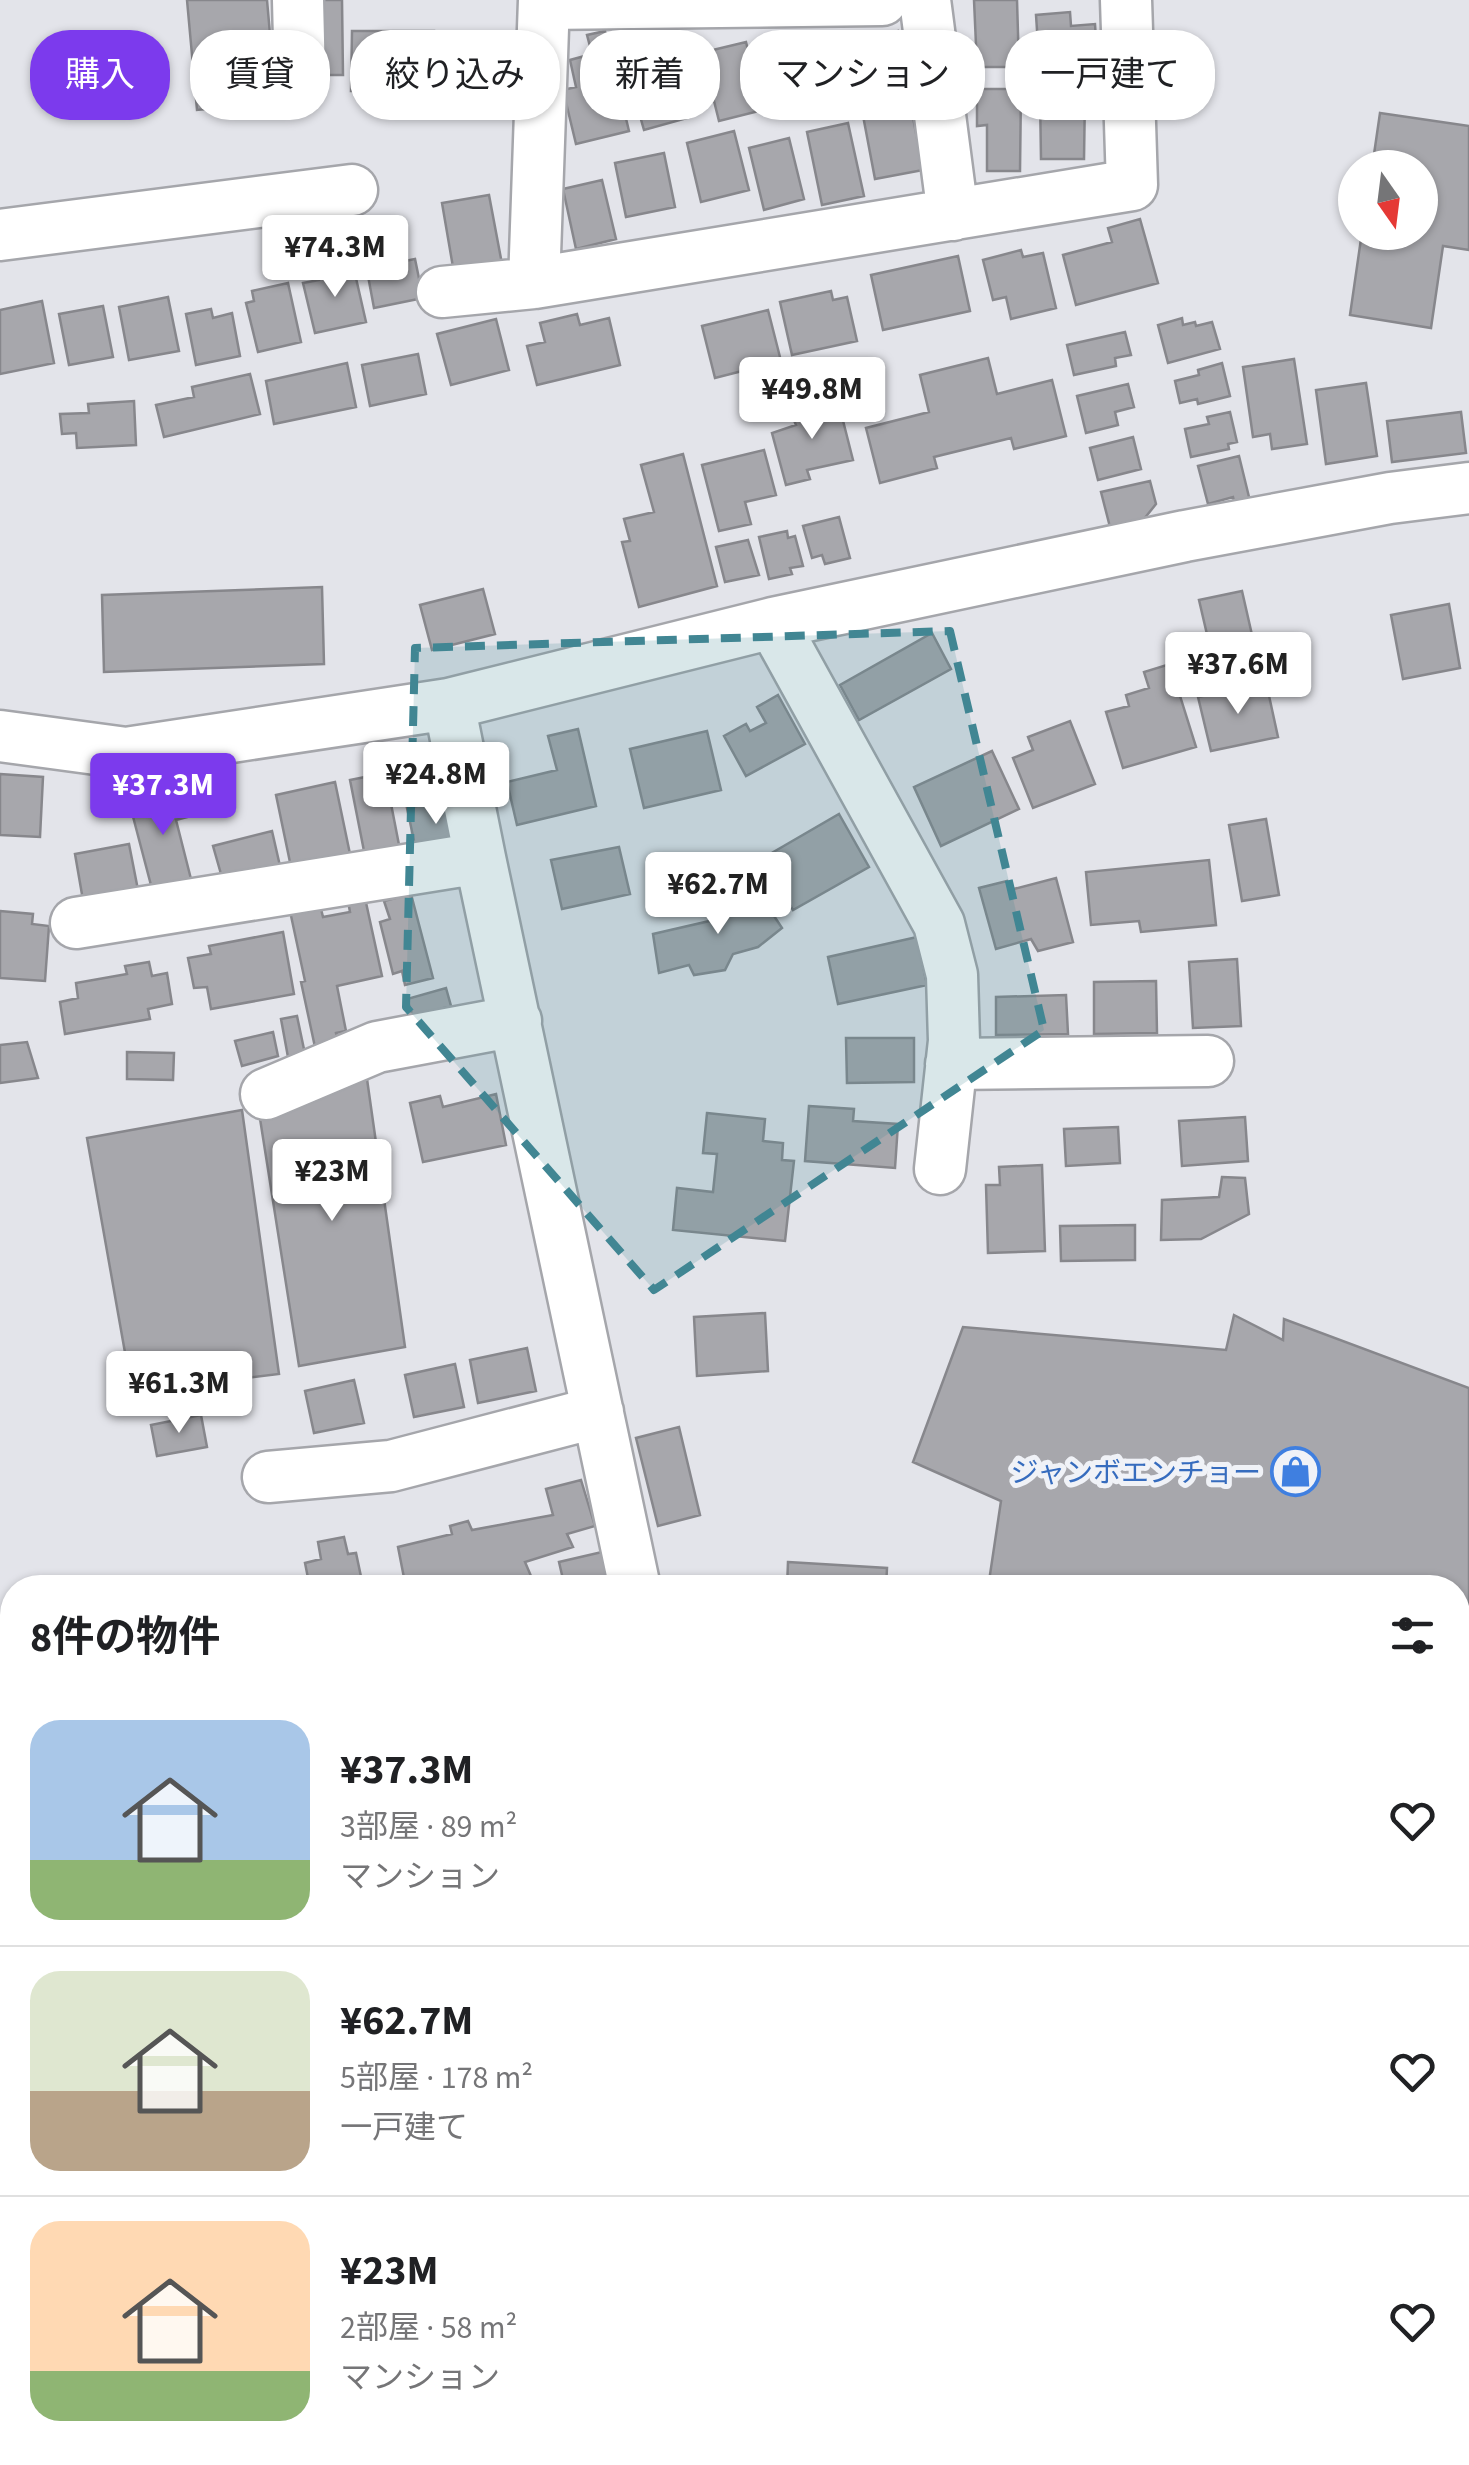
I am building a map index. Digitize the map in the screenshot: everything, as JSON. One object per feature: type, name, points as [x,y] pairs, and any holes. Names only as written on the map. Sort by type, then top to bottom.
[{"type":"street","points":[[298,0],[299,30]]},
{"type":"street","points":[[534,283],[544,2],[882,0]]},
{"type":"street","points":[[924,0],[953,215]]},
{"type":"street","points":[[442,292],[534,283],[1132,185],[1126,0]]},
{"type":"street","points":[[0,235],[352,190]]},
{"type":"street","points":[[0,736],[126,753],[449,704],[774,623],[1185,536],[1390,498],[1469,488]]},
{"type":"street","points":[[774,623],[939,924],[952,975],[954,1041],[940,1169]]},
{"type":"street","points":[[449,704],[632,1575]]},
{"type":"street","points":[[76,922],[480,858]]},
{"type":"street","points":[[266,1094],[377,1046],[516,1021]]},
{"type":"street","points":[[951,1064],[1208,1061]]},
{"type":"street","points":[[268,1477],[391,1466],[598,1412]]},
{"type":"highlighted area","points":[[950,631],[1044,1030],[654,1290],[406,1007],[415,648]]},
{"type":"building","points":[[187,0],[267,0],[270,30],[190,33]]},
{"type":"building","points":[[316,0],[342,0],[343,75],[330,75],[330,30],[316,30]]},
{"type":"building","points":[[974,0],[1017,0],[1018,30],[1005,30],[1005,67],[985,67],[985,30],[975,30]]},
{"type":"building","points":[[1070,12],[1071,26],[1095,24],[1095,30],[1037,30],[1036,15]]},
{"type":"building","points":[[740,43],[740,116],[719,121],[720,120],[720,48]]},
{"type":"building","points":[[580,57],[580,120],[626,120],[629,131],[576,144],[563,90],[576,87],[570,60]]},
{"type":"building","points":[[985,89],[1005,89],[1005,120],[1021,120],[1020,171],[987,171],[987,125],[977,126],[977,120],[985,120]]},
{"type":"building","points":[[1380,113],[1469,126],[1469,250],[1443,246],[1431,328],[1350,315],[1359,250],[1438,250],[1438,150],[1375,150]]},
{"type":"building","points":[[641,120],[680,120],[644,130]]},
{"type":"building","points":[[864,120],[914,120],[923,170],[875,179]]},
{"type":"building","points":[[1040,120],[1085,120],[1084,159],[1041,159]]},
{"type":"building","points":[[848,123],[864,196],[822,205],[807,132]]},
{"type":"building","points":[[734,131],[749,190],[701,202],[687,143]]},
{"type":"building","points":[[789,138],[804,199],[764,210],[749,148]]},
{"type":"building","points":[[664,153],[675,207],[626,217],[615,163]]},
{"type":"building","points":[[602,180],[616,239],[576,249],[563,189]]},
{"type":"building","points":[[489,195],[502,264],[454,273],[442,203]]},
{"type":"building","points":[[1140,219],[1158,283],[1076,305],[1063,255],[1112,242],[1108,228]]},
{"type":"building","points":[[397,243],[400,262],[415,259],[423,298],[374,308],[363,249]]},
{"type":"building","points":[[1021,250],[1023,257],[1043,253],[1056,308],[1011,319],[1006,297],[993,300],[983,260]]},
{"type":"building","points":[[958,256],[970,311],[883,330],[871,275]]},
{"type":"building","points":[[353,265],[366,322],[315,333],[303,283],[319,280],[318,273]]},
{"type":"building","points":[[288,283],[301,342],[258,352],[246,303],[254,301],[252,291]]},
{"type":"building","points":[[831,291],[833,300],[847,297],[857,341],[792,355],[780,302]]},
{"type":"building","points":[[168,297],[179,351],[129,360],[119,307]]},
{"type":"building","points":[[42,301],[54,363],[0,374],[0,310]]},
{"type":"building","points":[[103,306],[113,357],[69,365],[59,314]]},
{"type":"building","points":[[211,309],[213,318],[232,313],[240,356],[196,365],[186,314]]},
{"type":"building","points":[[768,310],[781,361],[715,378],[702,326]]},
{"type":"building","points":[[577,314],[580,325],[609,318],[620,365],[537,385],[527,346],[545,342],[540,323]]},
{"type":"building","points":[[1182,318],[1183,325],[1212,322],[1220,349],[1168,363],[1158,325]]},
{"type":"building","points":[[496,319],[509,370],[451,385],[437,334]]},
{"type":"building","points":[[1125,332],[1131,355],[1115,358],[1116,366],[1074,375],[1067,345]]},
{"type":"building","points":[[418,354],[426,394],[370,406],[362,365]]},
{"type":"building","points":[[988,358],[997,394],[1052,380],[1066,436],[1014,449],[1011,438],[934,457],[937,468],[880,483],[866,428],[929,412],[920,375]]},
{"type":"building","points":[[1294,359],[1307,444],[1272,449],[1270,434],[1253,437],[1243,367]]},
{"type":"building","points":[[347,363],[356,407],[274,424],[266,381]]},
{"type":"building","points":[[1222,363],[1230,396],[1198,404],[1197,399],[1180,403],[1175,381]]},
{"type":"building","points":[[250,374],[260,414],[164,437],[156,405],[194,397],[192,387]]},
{"type":"building","points":[[1366,383],[1377,456],[1326,464],[1316,390]]},
{"type":"building","points":[[1128,384],[1134,407],[1115,412],[1118,425],[1086,433],[1077,396]]},
{"type":"building","points":[[134,401],[136,445],[77,448],[76,433],[62,434],[60,414],[89,413],[88,404]]},
{"type":"building","points":[[838,401],[853,460],[807,470],[810,479],[786,485],[772,433],[796,425],[791,413]]},
{"type":"building","points":[[1230,412],[1237,442],[1228,444],[1229,449],[1191,457],[1185,429],[1209,424],[1207,417]]},
{"type":"building","points":[[1461,412],[1466,453],[1392,462],[1387,421]]},
{"type":"building","points":[[1133,437],[1141,469],[1098,480],[1090,448]]},
{"type":"building","points":[[764,450],[776,495],[745,502],[751,524],[719,531],[702,465]]},
{"type":"building","points":[[683,454],[717,586],[639,607],[622,542],[630,541],[624,519],[654,512],[641,465]]},
{"type":"building","points":[[1239,456],[1250,501],[1235,505],[1233,497],[1208,504],[1198,466]]},
{"type":"building","points":[[1150,481],[1156,504],[1144,519],[1110,527],[1101,492]]},
{"type":"building","points":[[839,517],[850,558],[825,564],[822,555],[812,558],[803,526]]},
{"type":"building","points":[[787,531],[788,538],[795,536],[803,566],[790,568],[792,574],[769,579],[759,537]]},
{"type":"building","points":[[748,540],[759,575],[725,582],[716,547]]},
{"type":"building","points":[[322,587],[324,664],[104,672],[102,595]]},
{"type":"building","points":[[483,589],[495,634],[432,650],[420,605]]},
{"type":"building","points":[[1242,591],[1260,670],[1207,682],[1198,645],[1209,643],[1199,600]]},
{"type":"building","points":[[1449,604],[1460,668],[1403,679],[1391,615]]},
{"type":"building","points":[[932,633],[951,669],[859,720],[840,685]]},
{"type":"building","points":[[1170,664],[1196,747],[1123,768],[1106,712],[1129,706],[1126,695],[1149,688],[1144,672]]},
{"type":"building","points":[[1266,682],[1278,737],[1211,751],[1198,697]]},
{"type":"building","points":[[778,695],[805,744],[746,776],[724,736],[746,724],[750,731],[766,723],[757,707]]},
{"type":"building","points":[[1070,721],[1095,784],[1033,808],[1013,758],[1033,750],[1028,737]]},
{"type":"building","points":[[578,729],[596,806],[517,825],[507,782],[557,770],[548,736]]},
{"type":"building","points":[[707,731],[721,790],[644,808],[630,749]]},
{"type":"building","points":[[422,746],[431,791],[407,795],[398,752]]},
{"type":"building","points":[[992,751],[1019,809],[941,846],[914,787]]},
{"type":"building","points":[[385,773],[400,850],[365,856],[350,780]]},
{"type":"building","points":[[0,774],[43,777],[40,837],[0,835]]},
{"type":"building","points":[[335,782],[350,854],[291,867],[276,795]]},
{"type":"building","points":[[180,787],[187,817],[176,820],[191,879],[152,889],[131,809],[150,804],[148,796]]},
{"type":"building","points":[[455,798],[465,846],[417,855],[407,808]]},
{"type":"building","points":[[839,814],[869,867],[793,910],[763,858]]},
{"type":"building","points":[[1266,819],[1279,895],[1242,901],[1229,825]]},
{"type":"building","points":[[272,831],[280,866],[223,881],[213,846]]},
{"type":"building","points":[[129,844],[139,895],[84,906],[75,854]]},
{"type":"building","points":[[619,847],[630,894],[562,909],[551,860]]},
{"type":"building","points":[[1209,860],[1216,925],[1141,932],[1139,921],[1091,925],[1086,872]]},
{"type":"building","points":[[1056,878],[1073,942],[1038,951],[1031,939],[996,949],[979,888],[1007,881],[1010,890]]},
{"type":"building","points":[[753,884],[782,928],[758,947],[733,954],[725,970],[694,975],[689,965],[659,973],[653,934],[718,919]]},
{"type":"building","points":[[411,894],[433,978],[405,985],[402,971],[393,974],[380,922],[390,919],[384,901]]},
{"type":"building","points":[[365,898],[382,976],[337,986],[346,1031],[336,1033],[338,1042],[315,1047],[290,911],[320,905],[323,917],[350,912],[348,901]]},
{"type":"building","points":[[0,911],[33,914],[32,924],[49,926],[45,981],[0,978]]},
{"type":"building","points":[[283,932],[294,994],[211,1009],[207,987],[194,988],[188,958],[211,954],[209,946]]},
{"type":"building","points":[[917,937],[927,985],[838,1004],[828,957]]},
{"type":"building","points":[[1237,959],[1241,1026],[1193,1028],[1189,962]]},
{"type":"building","points":[[149,962],[152,976],[167,973],[172,1004],[148,1009],[150,1019],[65,1034],[60,1002],[78,998],[76,983],[127,974],[125,966]]},
{"type":"building","points":[[1156,981],[1157,1033],[1094,1034],[1094,982]]},
{"type":"building","points":[[446,988],[451,1006],[413,1017],[407,999]]},
{"type":"building","points":[[1066,995],[1068,1034],[996,1035],[996,997]]},
{"type":"building","points":[[297,1016],[305,1054],[288,1057],[281,1019]]},
{"type":"building","points":[[273,1032],[278,1056],[242,1066],[235,1041]]},
{"type":"building","points":[[846,1038],[914,1038],[914,1082],[847,1083]]},
{"type":"building","points":[[27,1042],[38,1078],[0,1083],[0,1045]]},
{"type":"building","points":[[127,1052],[174,1053],[173,1080],[127,1079]]},
{"type":"building","points":[[367,1079],[405,1347],[299,1366],[258,1106]]},
{"type":"building","points":[[496,1094],[506,1145],[423,1162],[410,1103],[440,1096],[443,1107]]},
{"type":"building","points":[[809,1106],[854,1109],[853,1121],[898,1124],[895,1168],[805,1161]]},
{"type":"building","points":[[242,1110],[279,1374],[132,1392],[87,1138]]},
{"type":"building","points":[[707,1113],[765,1119],[763,1141],[783,1143],[782,1160],[794,1161],[785,1241],[673,1230],[677,1188],[713,1192],[717,1154],[703,1153]]},
{"type":"building","points":[[1245,1117],[1248,1161],[1182,1166],[1179,1121]]},
{"type":"building","points":[[1118,1127],[1120,1163],[1066,1166],[1064,1129]]},
{"type":"building","points":[[1042,1165],[1045,1251],[988,1253],[986,1185],[1000,1185],[999,1167]]},
{"type":"building","points":[[1222,1177],[1245,1178],[1249,1214],[1201,1239],[1161,1240],[1162,1200],[1219,1197]]},
{"type":"building","points":[[1135,1225],[1135,1260],[1061,1261],[1060,1226]]},
{"type":"building","points":[[765,1313],[768,1371],[697,1376],[694,1317]]},
{"type":"building","points":[[1234,1315],[1283,1340],[1284,1319],[1469,1388],[1469,1575],[990,1575],[1001,1501],[913,1462],[963,1327],[1226,1350]]},
{"type":"building","points":[[527,1348],[536,1391],[478,1403],[470,1360]]},
{"type":"building","points":[[455,1364],[464,1407],[414,1417],[405,1375]]},
{"type":"building","points":[[354,1380],[364,1423],[314,1433],[305,1391]]},
{"type":"building","points":[[201,1415],[207,1447],[157,1456],[151,1425]]},
{"type":"building","points":[[679,1427],[700,1515],[658,1526],[636,1438]]},
{"type":"building","points":[[581,1480],[595,1526],[567,1534],[573,1547],[525,1562],[531,1575],[403,1575],[398,1547],[452,1534],[450,1526],[468,1521],[472,1530],[553,1515],[546,1489]]},
{"type":"building","points":[[344,1537],[348,1554],[356,1553],[361,1575],[307,1575],[305,1563],[321,1559],[318,1542]]},
{"type":"building","points":[[602,1552],[607,1575],[562,1575],[559,1562]]},
{"type":"building","points":[[788,1562],[887,1568],[887,1575],[788,1575]]},
{"type":"place","name":"ジャンボエンチョー","points":[[1296,1472]]}]
